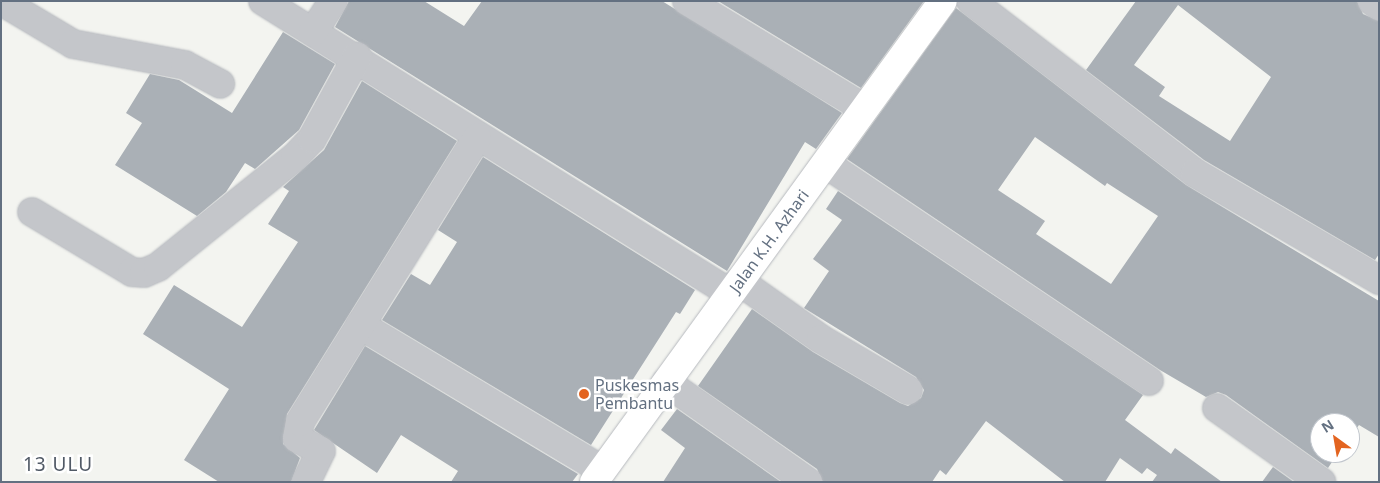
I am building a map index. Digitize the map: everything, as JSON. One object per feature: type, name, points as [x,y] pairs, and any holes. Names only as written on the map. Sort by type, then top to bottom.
[{"type":"street","points":[[1,1],[73,44],[185,65],[220,84]]},
{"type":"street","points":[[263,1],[357,57],[477,138],[735,287],[908,390]]},
{"type":"street","points":[[313,32],[333,1]]},
{"type":"street","points":[[688,1],[865,109]]},
{"type":"street","name":"Jalan K.H. Azhari","points":[[598,476],[943,1]]},
{"type":"street","points":[[971,1],[1195,173],[1379,280]]},
{"type":"street","points":[[1372,1],[1379,6]]},
{"type":"street","points":[[32,212],[132,272],[144,273],[158,267],[295,157],[312,139],[357,57]]},
{"type":"street","points":[[306,482],[321,451],[296,434],[360,325],[477,138]]},
{"type":"street","points":[[826,164],[1149,381]]},
{"type":"street","points":[[360,325],[598,476]]},
{"type":"street","points":[[666,382],[808,482]]},
{"type":"street","points":[[1217,408],[1321,482]]},
{"type":"building","points":[[349,1],[424,1],[464,26],[482,1],[662,1],[842,113],[816,149],[805,142],[727,271],[335,27]]},
{"type":"building","points":[[718,1],[924,1],[861,88]]},
{"type":"building","points":[[1136,1],[1357,1],[1363,14],[1379,21],[1379,254],[1375,260],[1204,160],[1086,70]],"holes":[[[1178,5],[1271,77],[1230,141],[1159,96],[1165,87],[1134,65]]]},
{"type":"building","points":[[956,8],[1186,185],[1379,301],[1379,437],[1360,426],[1360,413],[1310,413],[1310,455],[1226,395],[1218,392],[1206,397],[1160,370],[847,159]],"holes":[[[1035,137],[1105,186],[1107,183],[1158,216],[1111,284],[1036,234],[1045,221],[998,190]]]},
{"type":"building","points":[[283,32],[335,64],[299,130],[255,169],[245,163],[226,192],[197,216],[115,165],[142,123],[126,113],[150,74],[179,80],[232,113]]},
{"type":"building","points":[[362,81],[457,141],[287,414],[283,444],[300,458],[291,482],[219,482],[184,460],[229,389],[143,334],[174,285],[242,327],[298,242],[268,224],[289,191],[283,187],[324,150]]},
{"type":"building","points":[[483,157],[695,290],[680,314],[676,312],[591,445],[382,320],[411,274],[430,285],[457,242],[438,230]]},
{"type":"building","points":[[838,191],[1143,395],[1125,420],[1171,454],[1175,448],[1222,482],[1152,482],[1157,475],[1147,468],[1142,474],[1120,458],[1105,482],[1065,482],[986,421],[946,475],[940,470],[932,482],[823,482],[817,469],[698,386],[752,309],[813,352],[900,403],[908,406],[921,398],[924,390],[916,377],[804,308],[829,271],[813,259],[842,220],[826,209]]},
{"type":"building","points":[[365,346],[578,474],[572,482],[451,482],[458,471],[401,435],[377,473],[314,430]]},
{"type":"building","points":[[677,409],[781,482],[663,482],[685,448],[661,430]]},
{"type":"building","points":[[1321,463],[1331,463],[1328,468]]},
{"type":"building","points":[[1273,467],[1294,482],[1262,482]]},
{"type":"place","name":"Puskesmas Pembantu","points":[[584,394]]},
{"type":"district","name":"13 ULU","points":[[58,465]]}]
